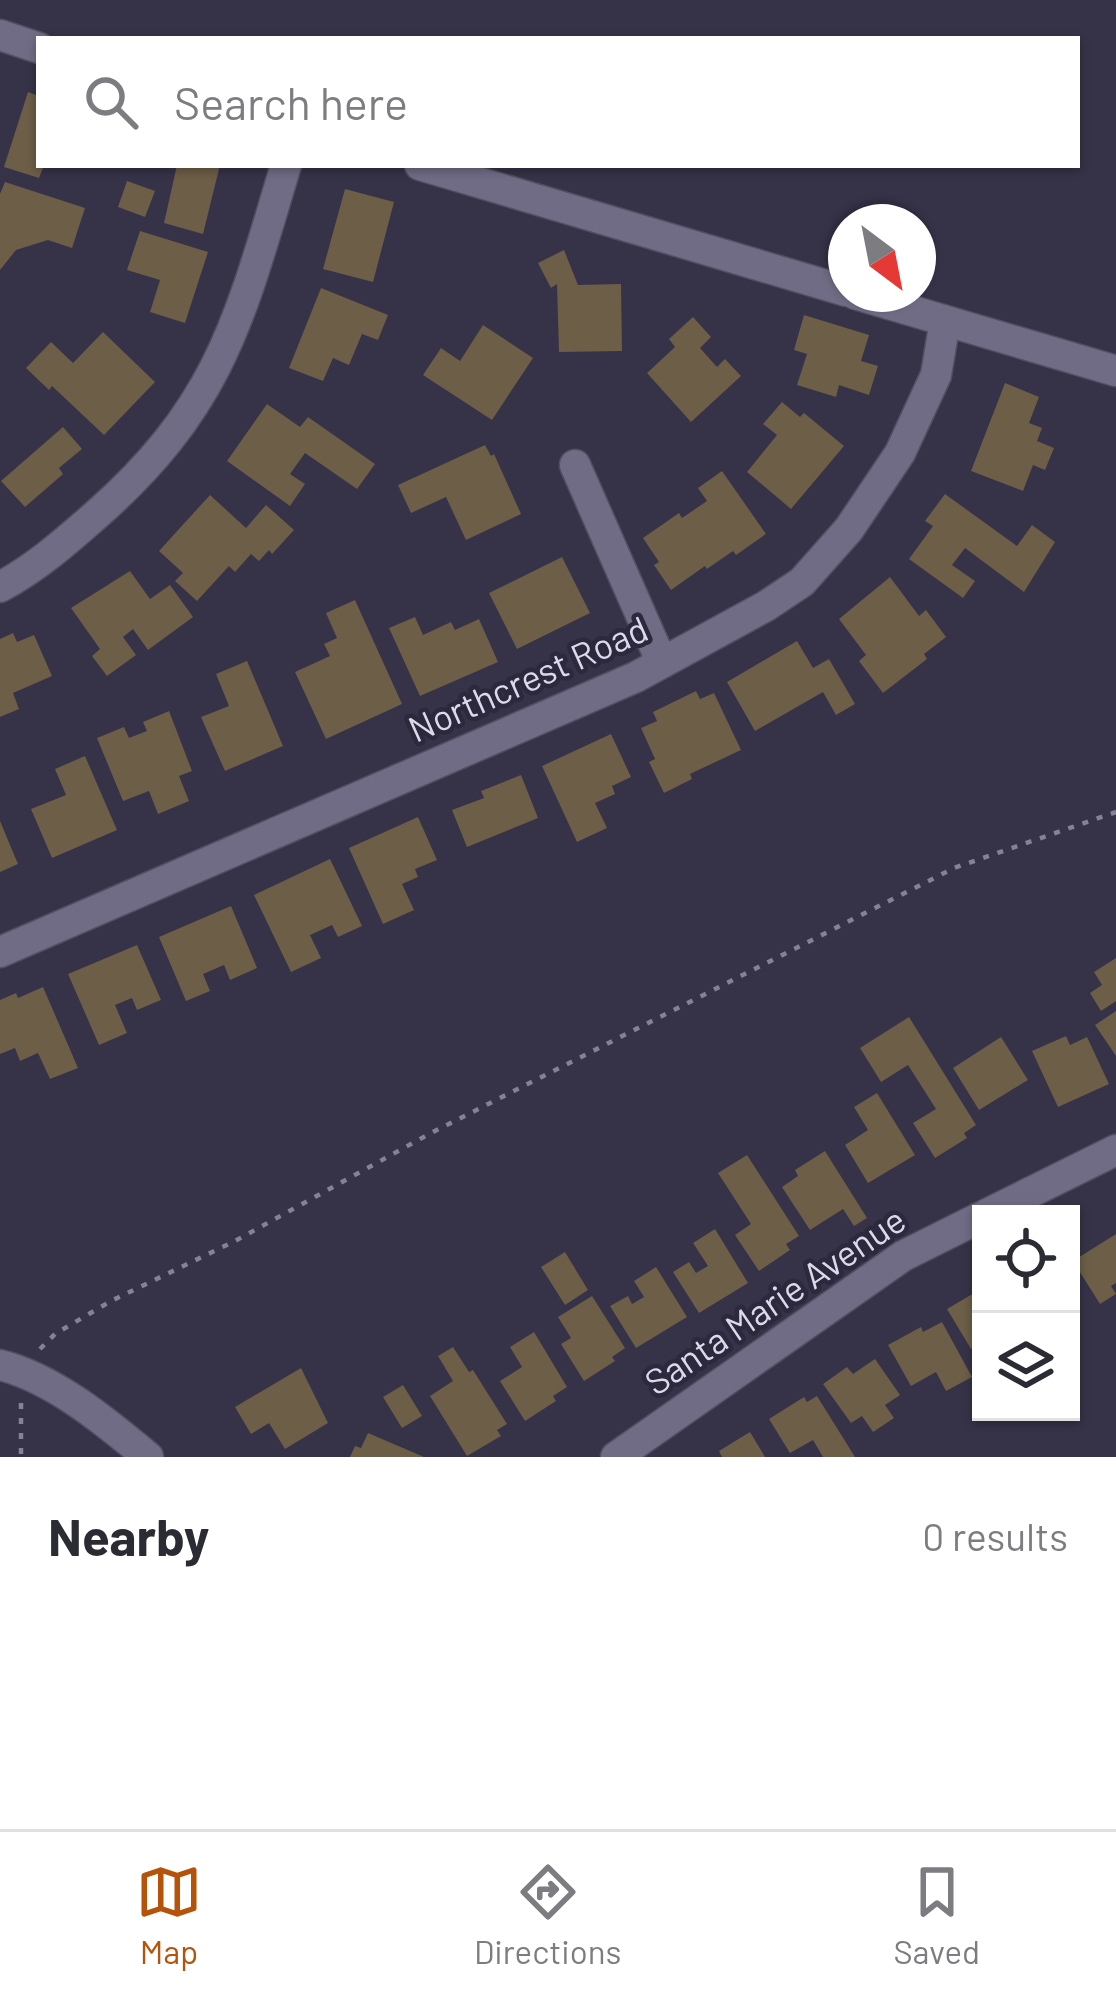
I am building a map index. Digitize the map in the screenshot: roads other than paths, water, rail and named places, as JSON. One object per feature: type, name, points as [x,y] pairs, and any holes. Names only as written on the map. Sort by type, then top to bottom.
[{"type":"street","points":[[0,35],[36,47]]},
{"type":"street","points":[[0,587],[46,559],[140,477],[184,424],[212,379],[239,320],[285,168]]},
{"type":"street","points":[[430,168],[828,286]]},
{"type":"street","points":[[915,312],[1116,370]]},
{"type":"street","name":"Northcrest Road","points":[[0,952],[662,663],[802,582],[849,529],[900,453],[936,375],[945,321]]},
{"type":"street","points":[[575,465],[662,663]]},
{"type":"street","name":"Santa Marie Avenue","points":[[1004,1205],[1116,1150]]},
{"type":"street","name":"Santa Marie Avenue","points":[[616,1457],[902,1256],[972,1221]]},
{"type":"street","points":[[12,1375],[25,1371],[120,1433],[148,1457]]}]
